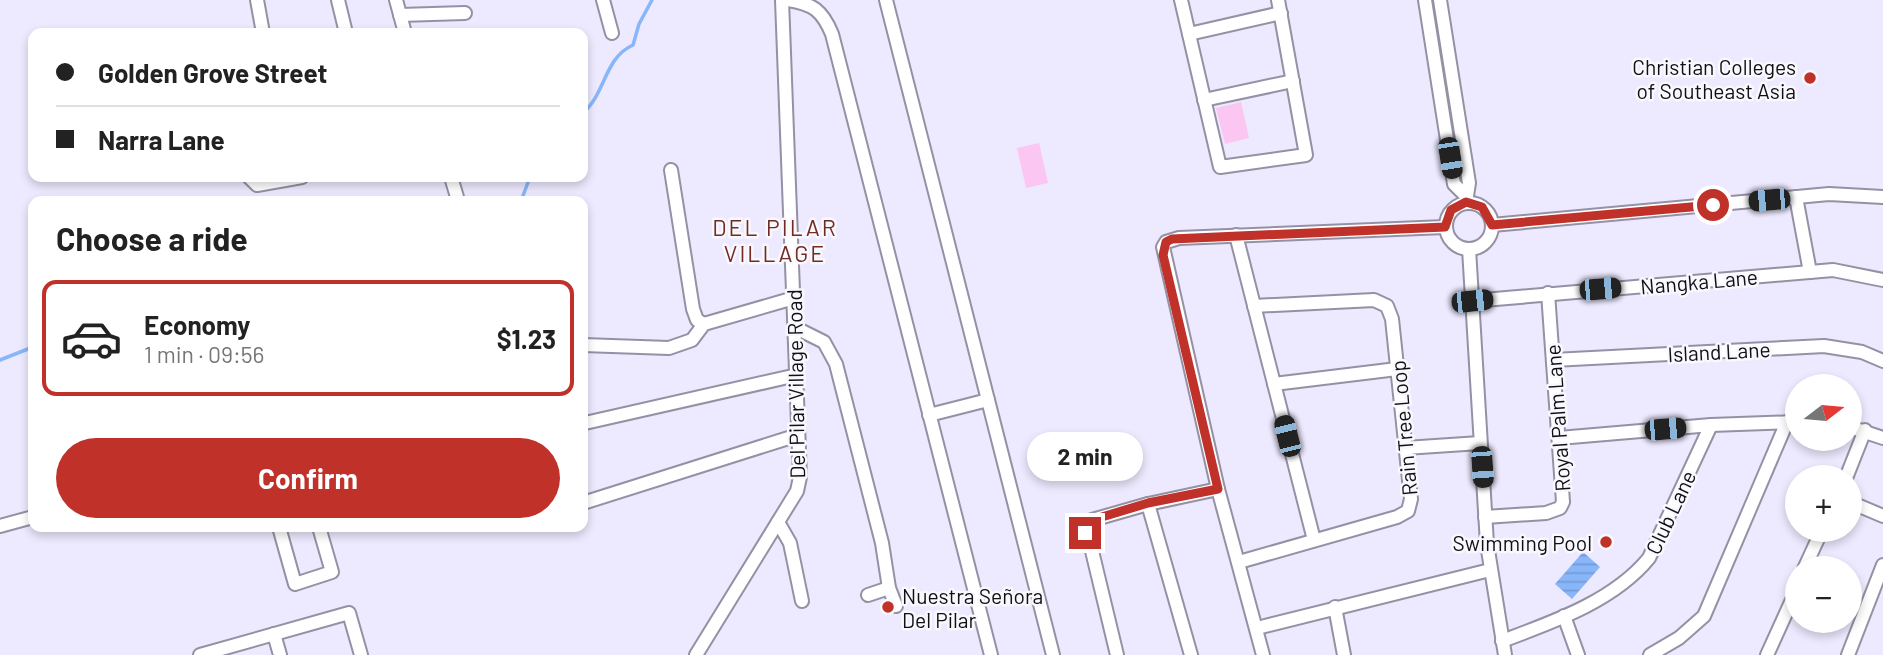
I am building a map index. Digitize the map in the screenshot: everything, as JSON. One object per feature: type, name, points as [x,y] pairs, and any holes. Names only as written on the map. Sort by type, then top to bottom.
[{"type":"street","points":[[257,0],[263,28]]},
{"type":"street","points":[[338,0],[345,28]]},
{"type":"street","points":[[396,0],[404,28]]},
{"type":"street","points":[[603,0],[612,33]]},
{"type":"street","name":"Del Pilar Village Road","points":[[696,655],[797,491],[800,477],[782,0]]},
{"type":"street","points":[[788,0],[814,6],[826,19],[991,655]]},
{"type":"street","points":[[886,0],[1053,655]]},
{"type":"street","points":[[1181,0],[1220,167],[1306,155],[1279,6],[1189,34]]},
{"type":"street","points":[[1425,0],[1454,184],[1466,199],[1482,207],[1492,225]]},
{"type":"street","points":[[1440,0],[1469,183],[1466,199],[1451,210],[1445,227],[1451,241],[1469,249],[1485,242],[1492,225]]},
{"type":"street","points":[[400,15],[465,13]]},
{"type":"street","points":[[1204,100],[1293,81]]},
{"type":"street","points":[[671,170],[693,309],[697,320],[704,324]]},
{"type":"street","points":[[254,182],[257,185],[274,182]]},
{"type":"street","points":[[1492,225],[1796,197],[1853,193],[1883,197]]},
{"type":"street","points":[[1796,197],[1810,272]]},
{"type":"street","points":[[1263,655],[1218,489],[1163,255],[1166,242],[1179,238],[1445,227]]},
{"type":"street","points":[[1236,236],[1314,540]]},
{"type":"street","points":[[1469,249],[1485,517],[1490,570],[1505,655]]},
{"type":"street","name":"Nangka Lane","points":[[1472,301],[1833,270],[1883,280]]},
{"type":"street","name":"Royal Palm Lane","points":[[1485,517],[1546,513],[1560,508],[1563,494],[1548,293]]},
{"type":"street","points":[[588,345],[664,349],[692,340],[704,324],[794,298]]},
{"type":"street","name":"Rain Tree Loop","points":[[1239,562],[1408,511],[1410,499],[1398,369],[1392,319],[1387,306],[1381,301],[1254,306]]},
{"type":"street","points":[[796,328],[824,342],[836,364],[882,543],[889,588],[896,606]]},
{"type":"street","name":"Island Lane","points":[[1553,360],[1824,346],[1862,352],[1883,361]]},
{"type":"street","points":[[1274,384],[1398,369]]},
{"type":"street","points":[[588,422],[797,375]]},
{"type":"street","points":[[929,415],[988,400]]},
{"type":"street","points":[[1559,438],[1711,425],[1785,422]]},
{"type":"street","name":"Club Lane","points":[[1502,641],[1564,615],[1627,582],[1649,558],[1711,425]]},
{"type":"street","points":[[1862,429],[1883,438]]},
{"type":"street","points":[[1851,465],[1865,430]]},
{"type":"street","points":[[588,501],[798,435]]},
{"type":"street","points":[[1650,655],[1679,638],[1704,616],[1785,437]]},
{"type":"street","points":[[1405,448],[1480,443]]},
{"type":"street","points":[[1117,655],[1086,526],[1092,520],[1148,503],[1218,489]]},
{"type":"street","points":[[1148,503],[1191,655]]},
{"type":"street","points":[[1862,507],[1883,516]]},
{"type":"street","points":[[0,526],[28,518]]},
{"type":"street","points":[[778,522],[790,543],[802,601]]},
{"type":"street","points":[[280,532],[295,584],[332,572],[320,532]]},
{"type":"street","points":[[1848,655],[1883,565]]},
{"type":"street","points":[[1257,628],[1490,570]]},
{"type":"street","points":[[868,595],[889,588]]},
{"type":"street","points":[[1335,607],[1344,655]]},
{"type":"street","points":[[201,655],[240,650],[274,634],[349,612],[361,655]]},
{"type":"street","points":[[1564,615],[1577,655]]},
{"type":"street","points":[[1767,655],[1785,615]]},
{"type":"street","points":[[274,634],[280,655]]},
{"type":"shaded area","points":[[1241,102],[1249,138],[1225,144],[1216,108]]},
{"type":"shaded area","points":[[1039,143],[1048,183],[1026,188],[1017,148]]},
{"type":"water","points":[[1583,552],[1600,567],[1572,599],[1555,584]]},
{"type":"waterway","points":[[588,108],[616,58],[633,45],[639,24],[652,0]]},
{"type":"waterway","points":[[523,196],[528,182]]},
{"type":"waterway","points":[[0,360],[28,349]]},
{"type":"place","name":"Christian Colleges of Southeast Asia","points":[[1810,78]]},
{"type":"place","name":"Swimming Pool","points":[[1606,542]]},
{"type":"place","name":"Nuestra Señora Del Pilar","points":[[888,607]]},
{"type":"district","name":"DEL PILAR VILLAGE","points":[[775,240]]},
{"type":"route","points":[[1085,533],[1086,526],[1092,520],[1148,503],[1218,489],[1163,255],[1166,242],[1179,238],[1445,227],[1451,210],[1466,202],[1478,204],[1486,210],[1492,225],[1713,205]]}]
